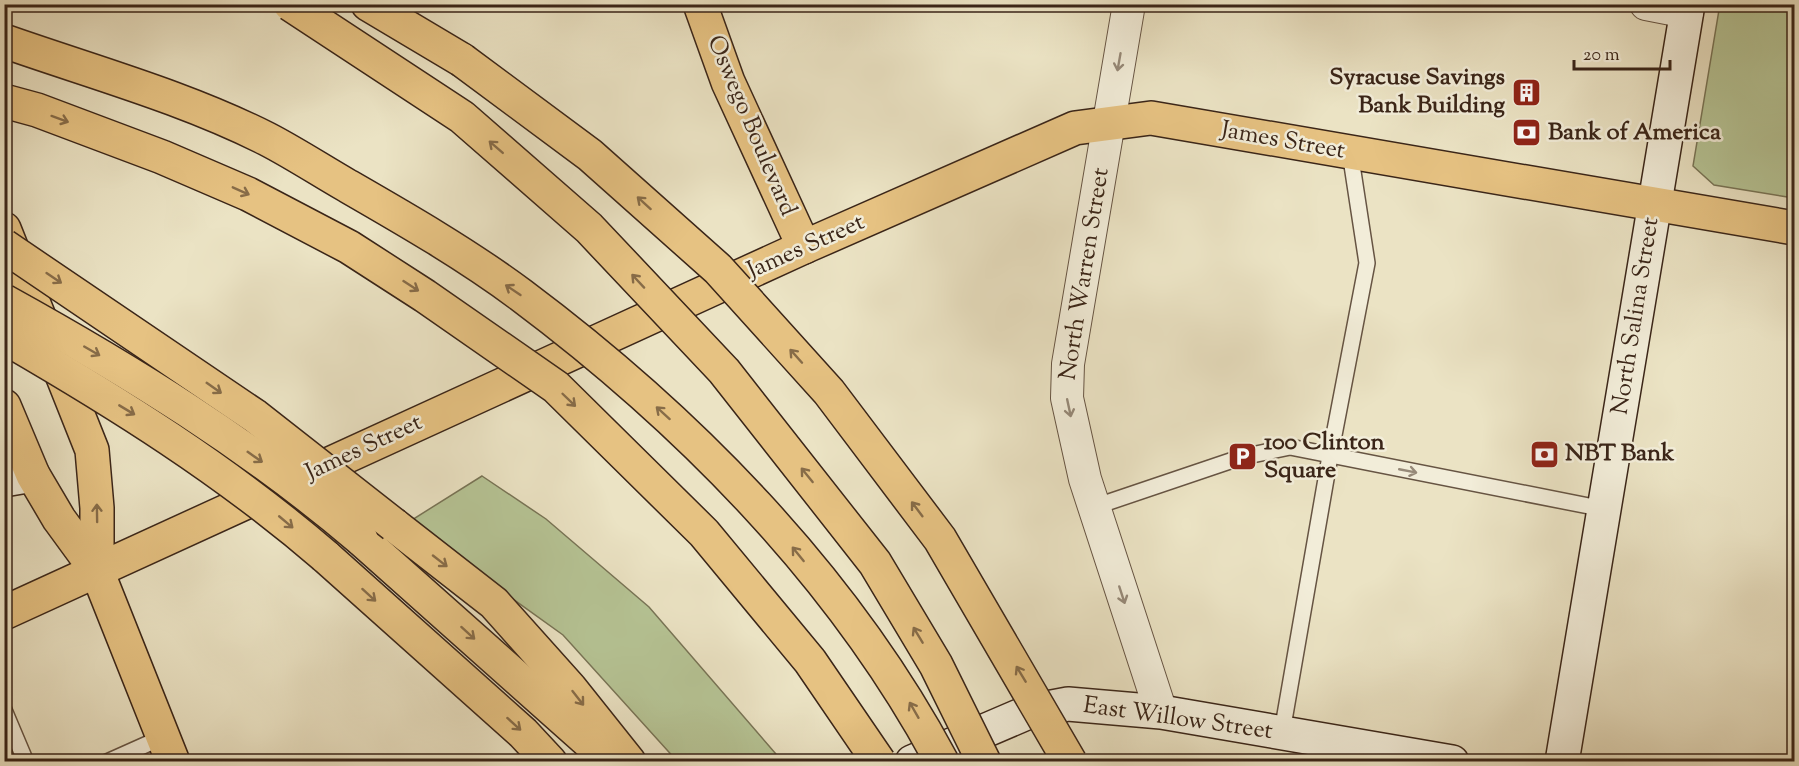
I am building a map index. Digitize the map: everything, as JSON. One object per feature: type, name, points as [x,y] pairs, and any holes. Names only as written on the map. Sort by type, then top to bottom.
[{"type":"main road","points":[[290,4],[462,117],[589,228],[724,371],[875,563],[936,665],[984,762]]},
{"type":"main road","points":[[368,4],[462,60]]},
{"type":"main road","points":[[395,4],[462,60],[590,155],[718,269],[829,392],[940,539],[1070,762]]},
{"type":"main road","name":"Oswego Boulevard","points":[[700,4],[728,82],[804,247]]},
{"type":"main road","name":"North Salina Street","points":[[1562,762],[1688,8]]},
{"type":"main road","points":[[4,41],[196,107],[267,139],[408,220],[519,293],[613,367],[682,430],[772,523],[828,590],[912,705],[942,762]]},
{"type":"main road","points":[[4,101],[37,110],[162,157],[269,205],[349,247],[426,296],[556,387],[704,533],[810,661],[879,762]]},
{"type":"main road","name":"James Street","points":[[4,613],[804,247],[1075,128],[1151,118],[1794,228]]},
{"type":"main road","points":[[4,229],[92,450],[98,508],[97,571]]},
{"type":"main road","points":[[4,246],[255,416],[494,603],[570,688],[628,762]]},
{"type":"main road","points":[[4,301],[114,363],[187,410],[310,496],[610,762]]},
{"type":"main road","points":[[4,337],[156,428],[266,505],[524,733],[550,762]]},
{"type":"main road","points":[[4,406],[19,478],[59,519],[97,571],[168,749]]},
{"type":"main road","name":"East Willow Street","points":[[912,762],[1031,711],[1068,704],[1161,712],[1282,732],[1340,752],[1452,762]]},
{"type":"street","name":"North Warren Street","points":[[1129,4],[1068,364],[1067,398],[1085,479],[1161,712]]},
{"type":"street","points":[[1646,4],[1688,8]]},
{"type":"lane","points":[[1282,732],[1330,456],[1367,263],[1350,152]]},
{"type":"lane","points":[[1094,507],[1242,457],[1290,447],[1604,509]]},
{"type":"lane","points":[[4,711],[8,732],[26,762]]},
{"type":"lane","points":[[107,762],[168,749]]},
{"type":"green space","points":[[1720,4],[1794,5],[1794,198],[1714,185],[1693,166]]},
{"type":"green space","points":[[482,476],[546,519],[649,607],[782,761],[677,761],[563,635],[407,523]]},
{"type":"place","name":"Syracuse Savings Bank Building","points":[[1526,92]]},
{"type":"place","name":"Bank of America","points":[[1527,133]]},
{"type":"place","name":"NBT Bank","points":[[1544,454]]},
{"type":"place","name":"100 Clinton Square","points":[[1243,457]]}]
